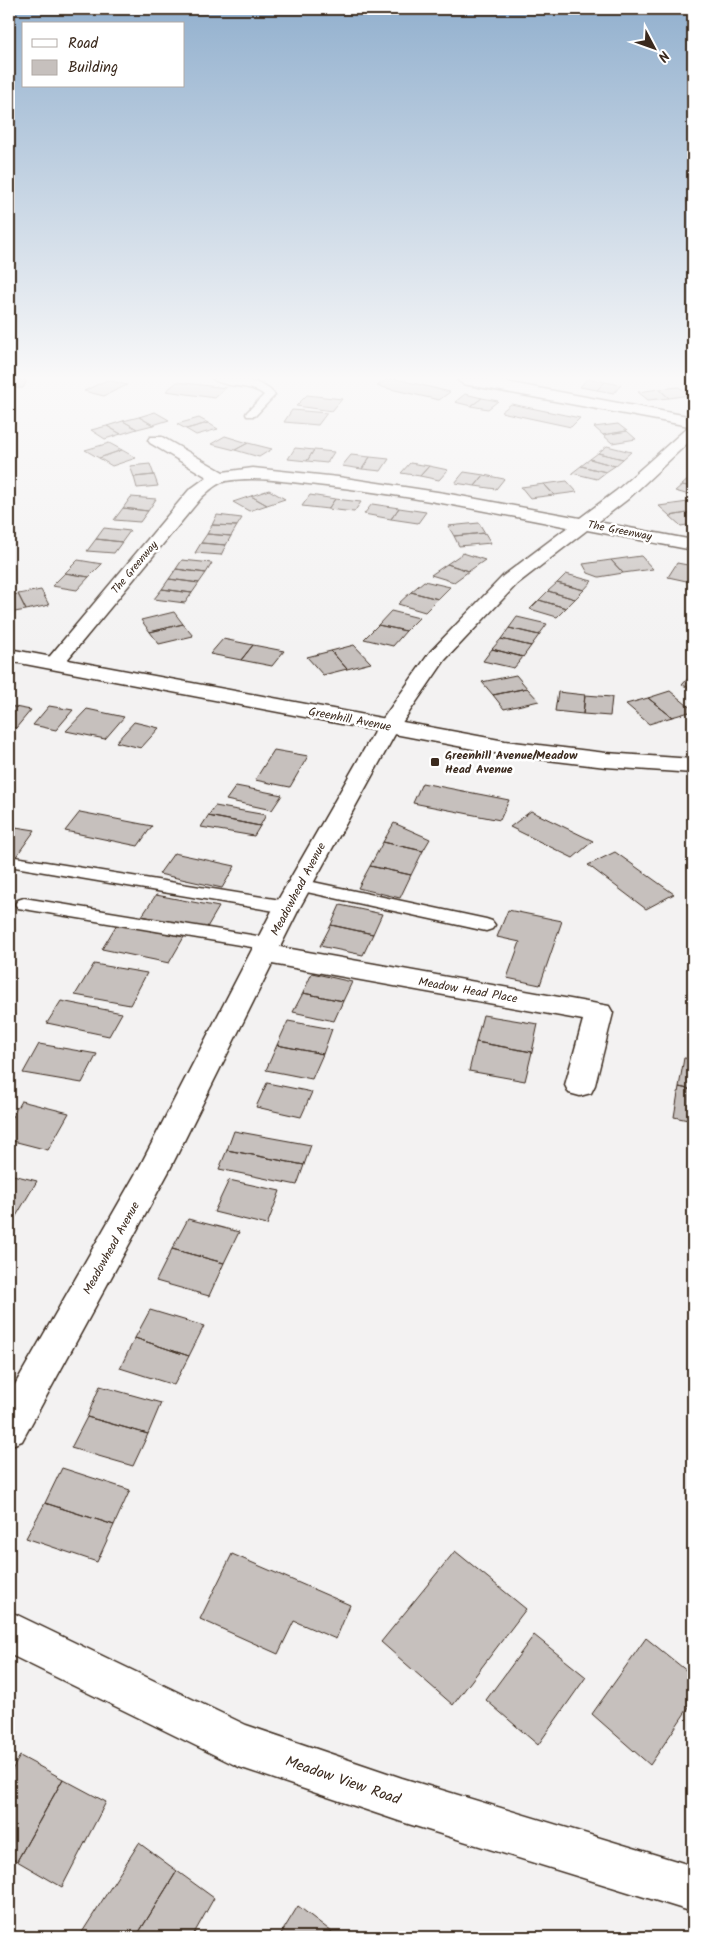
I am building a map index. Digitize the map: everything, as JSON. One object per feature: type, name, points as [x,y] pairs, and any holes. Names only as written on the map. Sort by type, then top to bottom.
[{"type":"street","points":[[208,470],[220,477]]},
{"type":"street","name":"Meadowhead Avenue","points":[[9,1429],[152,1173],[293,896],[388,727],[437,656],[510,580],[586,524],[650,470]]},
{"type":"street","name":"The Greenway","points":[[54,662],[195,494],[206,484],[220,477],[254,473],[338,482],[444,498],[693,545]]},
{"type":"street","name":"Greenhill Avenue","points":[[9,655],[505,748],[606,760],[693,766]]},
{"type":"street","name":"Meadow Head Place","points":[[267,948],[599,1013],[580,1085]]},
{"type":"street","name":"Meadow View Road","points":[[9,1632],[56,1658],[239,1745],[402,1800],[693,1888]]},
{"type":"lane","points":[[9,861],[293,896],[486,925]]},
{"type":"lane","points":[[24,904],[125,919],[267,948]]},
{"type":"building","points":[[131,470],[152,470],[154,475],[134,477]]},
{"type":"building","points":[[404,470],[426,470],[420,476],[401,473]]},
{"type":"building","points":[[426,470],[448,470],[439,480],[420,476]]},
{"type":"building","points":[[576,470],[597,470],[606,472],[597,479],[572,473]]},
{"type":"building","points":[[464,472],[484,475],[475,486],[455,483]]},
{"type":"building","points":[[154,475],[158,486],[137,488],[134,477]]},
{"type":"building","points":[[484,475],[504,479],[496,489],[475,486]]},
{"type":"building","points":[[690,478],[693,479],[693,487],[682,485]]},
{"type":"building","points":[[567,481],[577,492],[554,495],[544,484]]},
{"type":"building","points":[[544,484],[554,495],[530,498],[521,487]]},
{"type":"building","points":[[682,485],[693,487],[693,496],[675,491]]},
{"type":"building","points":[[269,490],[285,499],[267,505],[251,496]]},
{"type":"building","points":[[310,495],[335,499],[328,509],[302,506]]},
{"type":"building","points":[[251,496],[267,505],[249,511],[233,502]]},
{"type":"building","points":[[131,497],[156,499],[148,511],[123,508]]},
{"type":"building","points":[[335,499],[361,502],[354,512],[328,509]]},
{"type":"building","points":[[688,502],[693,507],[693,512],[670,516],[659,506]]},
{"type":"building","points":[[372,504],[399,508],[391,519],[364,514]]},
{"type":"building","points":[[123,508],[148,511],[140,522],[114,520]]},
{"type":"building","points":[[399,508],[426,512],[418,523],[391,519]]},
{"type":"building","points":[[693,512],[693,524],[681,526],[670,516]]},
{"type":"building","points":[[217,515],[242,518],[237,526],[212,525]]},
{"type":"building","points":[[479,523],[485,533],[454,536],[448,526]]},
{"type":"building","points":[[212,525],[237,526],[231,536],[207,534]]},
{"type":"building","points":[[104,528],[130,531],[122,542],[96,539]]},
{"type":"building","points":[[485,533],[491,543],[459,546],[454,536]]},
{"type":"building","points":[[207,534],[231,536],[226,545],[201,543]]},
{"type":"building","points":[[96,539],[122,542],[114,553],[87,551]]},
{"type":"building","points":[[201,543],[226,545],[221,555],[195,553]]},
{"type":"building","points":[[463,553],[485,560],[469,571],[447,564]]},
{"type":"building","points":[[641,556],[653,569],[623,573],[611,560]]},
{"type":"building","points":[[78,560],[102,564],[89,577],[65,573]]},
{"type":"building","points":[[182,560],[212,563],[206,573],[176,569]]},
{"type":"building","points":[[611,560],[623,573],[599,577],[588,573],[583,564]]},
{"type":"building","points":[[677,563],[693,566],[691,582],[668,577]]},
{"type":"building","points":[[447,564],[469,571],[454,582],[431,575]]},
{"type":"building","points":[[176,569],[206,573],[199,583],[169,579]]},
{"type":"building","points":[[65,573],[89,577],[77,590],[52,586]]},
{"type":"building","points":[[566,574],[592,581],[584,590],[557,583]]},
{"type":"building","points":[[169,579],[199,583],[192,593],[162,589]]},
{"type":"building","points":[[424,581],[450,587],[438,599],[411,592]]},
{"type":"building","points":[[557,583],[584,590],[575,599],[548,591]]},
{"type":"building","points":[[162,589],[192,593],[185,603],[154,599]]},
{"type":"building","points":[[41,590],[49,605],[26,610],[18,594]]},
{"type":"building","points":[[548,591],[575,599],[566,608],[539,600]]},
{"type":"building","points":[[411,592],[438,599],[425,612],[398,604]]},
{"type":"building","points":[[18,594],[26,610],[9,613],[9,596]]},
{"type":"building","points":[[539,600],[566,608],[557,617],[530,609]]},
{"type":"building","points":[[391,611],[419,618],[406,631],[378,625]]},
{"type":"building","points":[[174,612],[183,624],[150,632],[141,620]]},
{"type":"building","points":[[517,617],[547,624],[539,635],[509,628]]},
{"type":"building","points":[[183,624],[193,636],[159,644],[150,632]]},
{"type":"building","points":[[378,625],[406,631],[393,646],[364,639]]},
{"type":"building","points":[[509,628],[539,635],[531,646],[501,639]]},
{"type":"building","points":[[223,639],[253,645],[241,660],[210,654]]},
{"type":"building","points":[[501,639],[531,646],[523,657],[492,649]]},
{"type":"building","points":[[253,645],[284,651],[272,666],[241,660]]},
{"type":"building","points":[[354,645],[371,663],[347,669],[331,651]]},
{"type":"building","points":[[492,649],[523,657],[514,668],[483,661]]},
{"type":"building","points":[[331,651],[347,669],[323,675],[307,657]]},
{"type":"building","points":[[692,674],[693,689],[682,685]]},
{"type":"building","points":[[516,675],[527,688],[493,695],[482,682]]},
{"type":"building","points":[[527,688],[539,701],[504,709],[493,695]]},
{"type":"building","points":[[670,691],[693,711],[672,717],[648,698]]},
{"type":"building","points":[[558,692],[585,695],[583,714],[555,711]]},
{"type":"building","points":[[585,695],[612,697],[610,716],[583,714]]},
{"type":"building","points":[[648,698],[672,717],[649,724],[626,704]]},
{"type":"building","points":[[9,706],[31,710],[16,728],[9,727]]},
{"type":"building","points":[[49,706],[73,710],[56,730],[33,725]]},
{"type":"building","points":[[87,709],[124,717],[105,739],[66,731]]},
{"type":"building","points":[[134,722],[159,728],[141,748],[116,742]]},
{"type":"building","points":[[274,750],[308,756],[290,787],[255,780]]},
{"type":"building","points":[[422,783],[509,800],[500,820],[413,803]]},
{"type":"building","points":[[236,786],[282,795],[272,810],[226,800]]},
{"type":"building","points":[[215,806],[266,815],[260,826],[208,816]]},
{"type":"building","points":[[531,811],[593,841],[573,858],[510,827]]},
{"type":"building","points":[[80,812],[152,826],[138,846],[65,831]]},
{"type":"building","points":[[208,816],[260,826],[254,836],[201,827]]},
{"type":"building","points":[[394,823],[430,839],[423,851],[383,842]]},
{"type":"building","points":[[9,826],[35,830],[15,858],[9,857]]},
{"type":"building","points":[[383,842],[423,851],[411,875],[370,866]]},
{"type":"building","points":[[615,852],[674,894],[646,909],[588,865]]},
{"type":"building","points":[[174,853],[235,866],[222,888],[159,874]]},
{"type":"building","points":[[370,866],[411,875],[400,898],[358,888]]},
{"type":"building","points":[[156,895],[219,907],[206,929],[142,916]]},
{"type":"building","points":[[687,903],[693,903],[693,927]]},
{"type":"building","points":[[340,905],[382,914],[373,934],[331,925]]},
{"type":"building","points":[[508,910],[562,921],[540,985],[507,978],[520,942],[497,937]]},
{"type":"building","points":[[117,924],[184,937],[169,963],[102,949]]},
{"type":"building","points":[[331,925],[373,934],[363,955],[320,946]]},
{"type":"building","points":[[94,964],[147,973],[130,1005],[75,995]]},
{"type":"building","points":[[312,973],[352,982],[343,1001],[303,993]]},
{"type":"building","points":[[303,993],[343,1001],[334,1021],[293,1012]]},
{"type":"building","points":[[61,1001],[122,1013],[109,1036],[47,1023]]},
{"type":"building","points":[[483,1015],[538,1024],[532,1052],[476,1042]]},
{"type":"building","points":[[288,1021],[332,1029],[323,1054],[277,1045]]},
{"type":"building","points":[[476,1042],[532,1052],[525,1081],[469,1071]]},
{"type":"building","points":[[39,1044],[97,1054],[82,1083],[23,1073]]},
{"type":"building","points":[[277,1045],[323,1054],[312,1079],[266,1070]]},
{"type":"building","points":[[684,1058],[693,1059],[693,1090],[679,1087]]},
{"type":"building","points":[[267,1083],[312,1092],[301,1117],[256,1107]]},
{"type":"building","points":[[679,1087],[693,1090],[693,1121],[674,1117]]},
{"type":"building","points":[[21,1101],[69,1113],[48,1150],[9,1140],[9,1122]]},
{"type":"building","points":[[234,1131],[311,1145],[304,1165],[227,1150]]},
{"type":"building","points":[[227,1150],[304,1165],[297,1185],[219,1169]]},
{"type":"building","points":[[9,1174],[37,1181],[12,1223],[9,1222]]},
{"type":"building","points":[[229,1180],[280,1191],[267,1225],[214,1212]]},
{"type":"building","points":[[188,1219],[239,1232],[224,1263],[172,1249]]},
{"type":"building","points":[[172,1249],[224,1263],[209,1296],[156,1281]]},
{"type":"building","points":[[150,1310],[204,1326],[189,1356],[135,1338]]},
{"type":"building","points":[[135,1338],[189,1356],[174,1385],[120,1368]]},
{"type":"building","points":[[100,1386],[161,1403],[148,1434],[87,1417]]},
{"type":"building","points":[[87,1417],[148,1434],[133,1466],[71,1448]]},
{"type":"building","points":[[62,1468],[130,1490],[114,1525],[45,1503]]},
{"type":"building","points":[[45,1503],[114,1525],[97,1562],[26,1538]]},
{"type":"building","points":[[455,1551],[526,1609],[453,1705],[381,1642]]},
{"type":"building","points":[[232,1554],[350,1605],[336,1639],[294,1621],[278,1654],[200,1619]]},
{"type":"building","points":[[534,1635],[586,1677],[538,1745],[486,1700]]},
{"type":"building","points":[[646,1638],[693,1676],[693,1701],[650,1765],[592,1714]]},
{"type":"building","points":[[20,1756],[63,1779],[17,1861],[9,1857],[9,1775]]},
{"type":"building","points":[[63,1779],[106,1802],[62,1887],[17,1861]]},
{"type":"building","points":[[139,1843],[177,1871],[136,1937],[79,1937]]},
{"type":"building","points":[[177,1871],[214,1898],[192,1937],[136,1937]]},
{"type":"building","points":[[298,1906],[332,1932],[329,1937],[279,1937]]},
{"type":"place","name":"Greenhill Avenue/Meadow Head Avenue","points":[[435,762]]}]
